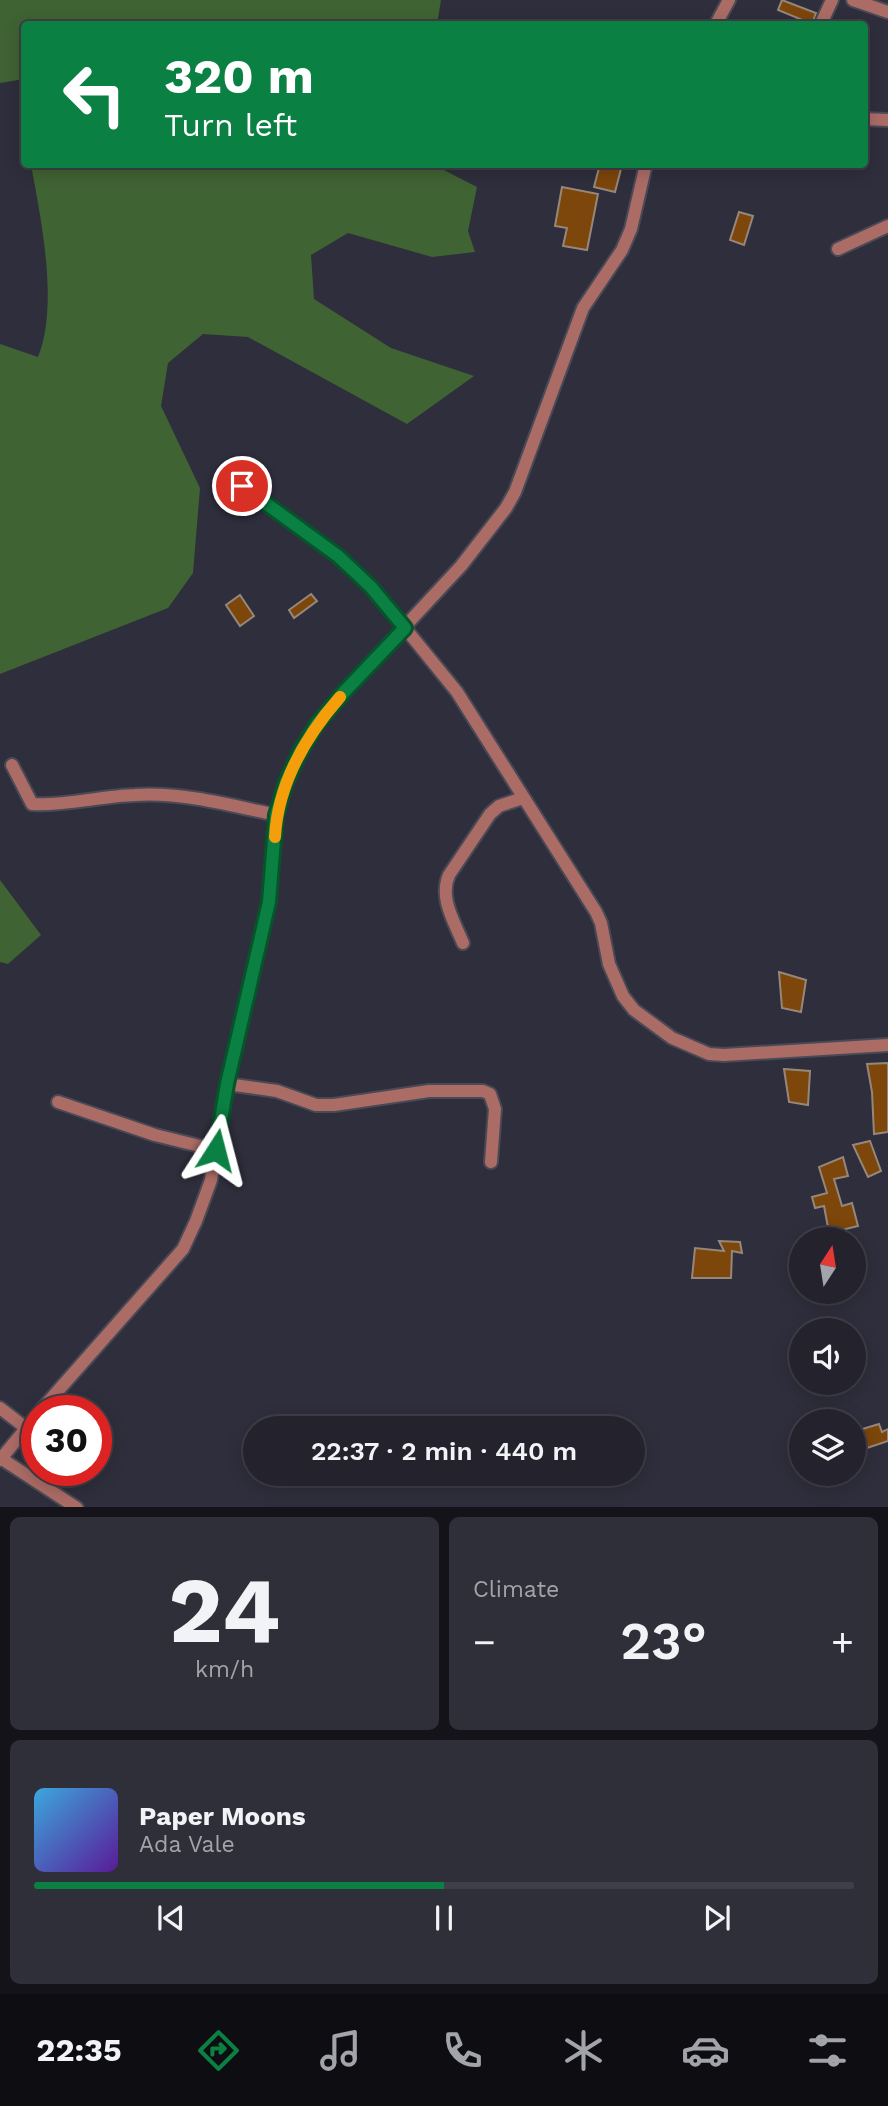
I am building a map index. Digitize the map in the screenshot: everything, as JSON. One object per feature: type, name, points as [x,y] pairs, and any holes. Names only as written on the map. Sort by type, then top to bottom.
[{"type":"street","points":[[718,21],[729,0]]},
{"type":"street","points":[[822,21],[832,0]]},
{"type":"street","points":[[853,0],[888,12]]},
{"type":"street","points":[[868,119],[888,120]]},
{"type":"street","points":[[54,1395],[183,1249],[211,1180],[227,1084],[269,902],[276,815],[286,782],[300,752],[317,724],[345,691],[405,628],[482,540],[515,492],[583,308],[622,250],[631,229],[645,168]]},
{"type":"street","points":[[838,249],[888,226]]},
{"type":"street","points":[[242,486],[338,556],[371,587],[457,692],[601,923],[608,964],[623,996],[634,1010],[671,1038],[709,1054],[888,1045]]},
{"type":"street","points":[[12,765],[32,804],[137,794],[163,795],[219,802],[276,815]]},
{"type":"street","points":[[463,943],[444,896],[444,886],[490,814],[499,807],[523,798]]},
{"type":"street","points":[[227,1084],[277,1091],[316,1105],[334,1105],[429,1091],[484,1091],[490,1094],[495,1109],[491,1162]]},
{"type":"street","points":[[58,1102],[155,1135],[216,1150]]},
{"type":"street","points":[[0,1408],[21,1424]]},
{"type":"street","points":[[21,1434],[1,1460],[77,1507]]},
{"type":"green space","points":[[0,0],[441,0],[438,21],[21,21],[21,80],[0,83]]},
{"type":"green space","points":[[32,168],[440,168],[477,187],[468,231],[475,252],[432,257],[348,233],[311,255],[314,299],[391,348],[474,376],[407,424],[248,337],[203,334],[168,363],[161,406],[200,488],[193,573],[168,608],[0,674],[0,344],[38,357],[44,336],[48,288]]},
{"type":"green space","points":[[0,880],[41,935],[8,964],[0,962]]},
{"type":"building","points":[[782,0],[816,13],[813,21],[805,21],[778,10]]},
{"type":"building","points":[[599,168],[621,169],[615,192],[594,187]]},
{"type":"building","points":[[562,187],[598,194],[587,250],[563,246],[567,228],[555,226]]},
{"type":"building","points":[[739,212],[753,216],[744,245],[730,240]]},
{"type":"building","points":[[311,594],[317,601],[294,618],[289,610]]},
{"type":"building","points":[[240,595],[254,616],[240,626],[226,605]]},
{"type":"building","points":[[779,972],[806,980],[801,1012],[782,1008]]},
{"type":"building","points":[[888,1063],[888,1132],[874,1134],[872,1092],[867,1064]]},
{"type":"building","points":[[784,1069],[810,1071],[808,1105],[789,1102]]},
{"type":"building","points":[[870,1141],[881,1171],[868,1177],[853,1145]]},
{"type":"building","points":[[843,1157],[848,1176],[834,1179],[842,1206],[852,1203],[858,1226],[828,1227],[824,1206],[815,1208],[812,1197],[827,1193],[819,1167]]},
{"type":"building","points":[[719,1241],[740,1242],[742,1253],[732,1251],[731,1278],[692,1278],[695,1248],[724,1251]]},
{"type":"building","points":[[879,1424],[882,1432],[888,1429],[888,1441],[866,1448],[866,1428]]},
{"type":"slow traffic","points":[[275,837],[276,815],[286,782],[317,724],[340,697]]},
{"type":"route","points":[[216,1150],[227,1084],[269,902],[276,815],[286,782],[317,724],[405,628],[371,587],[338,556],[242,486]]}]
